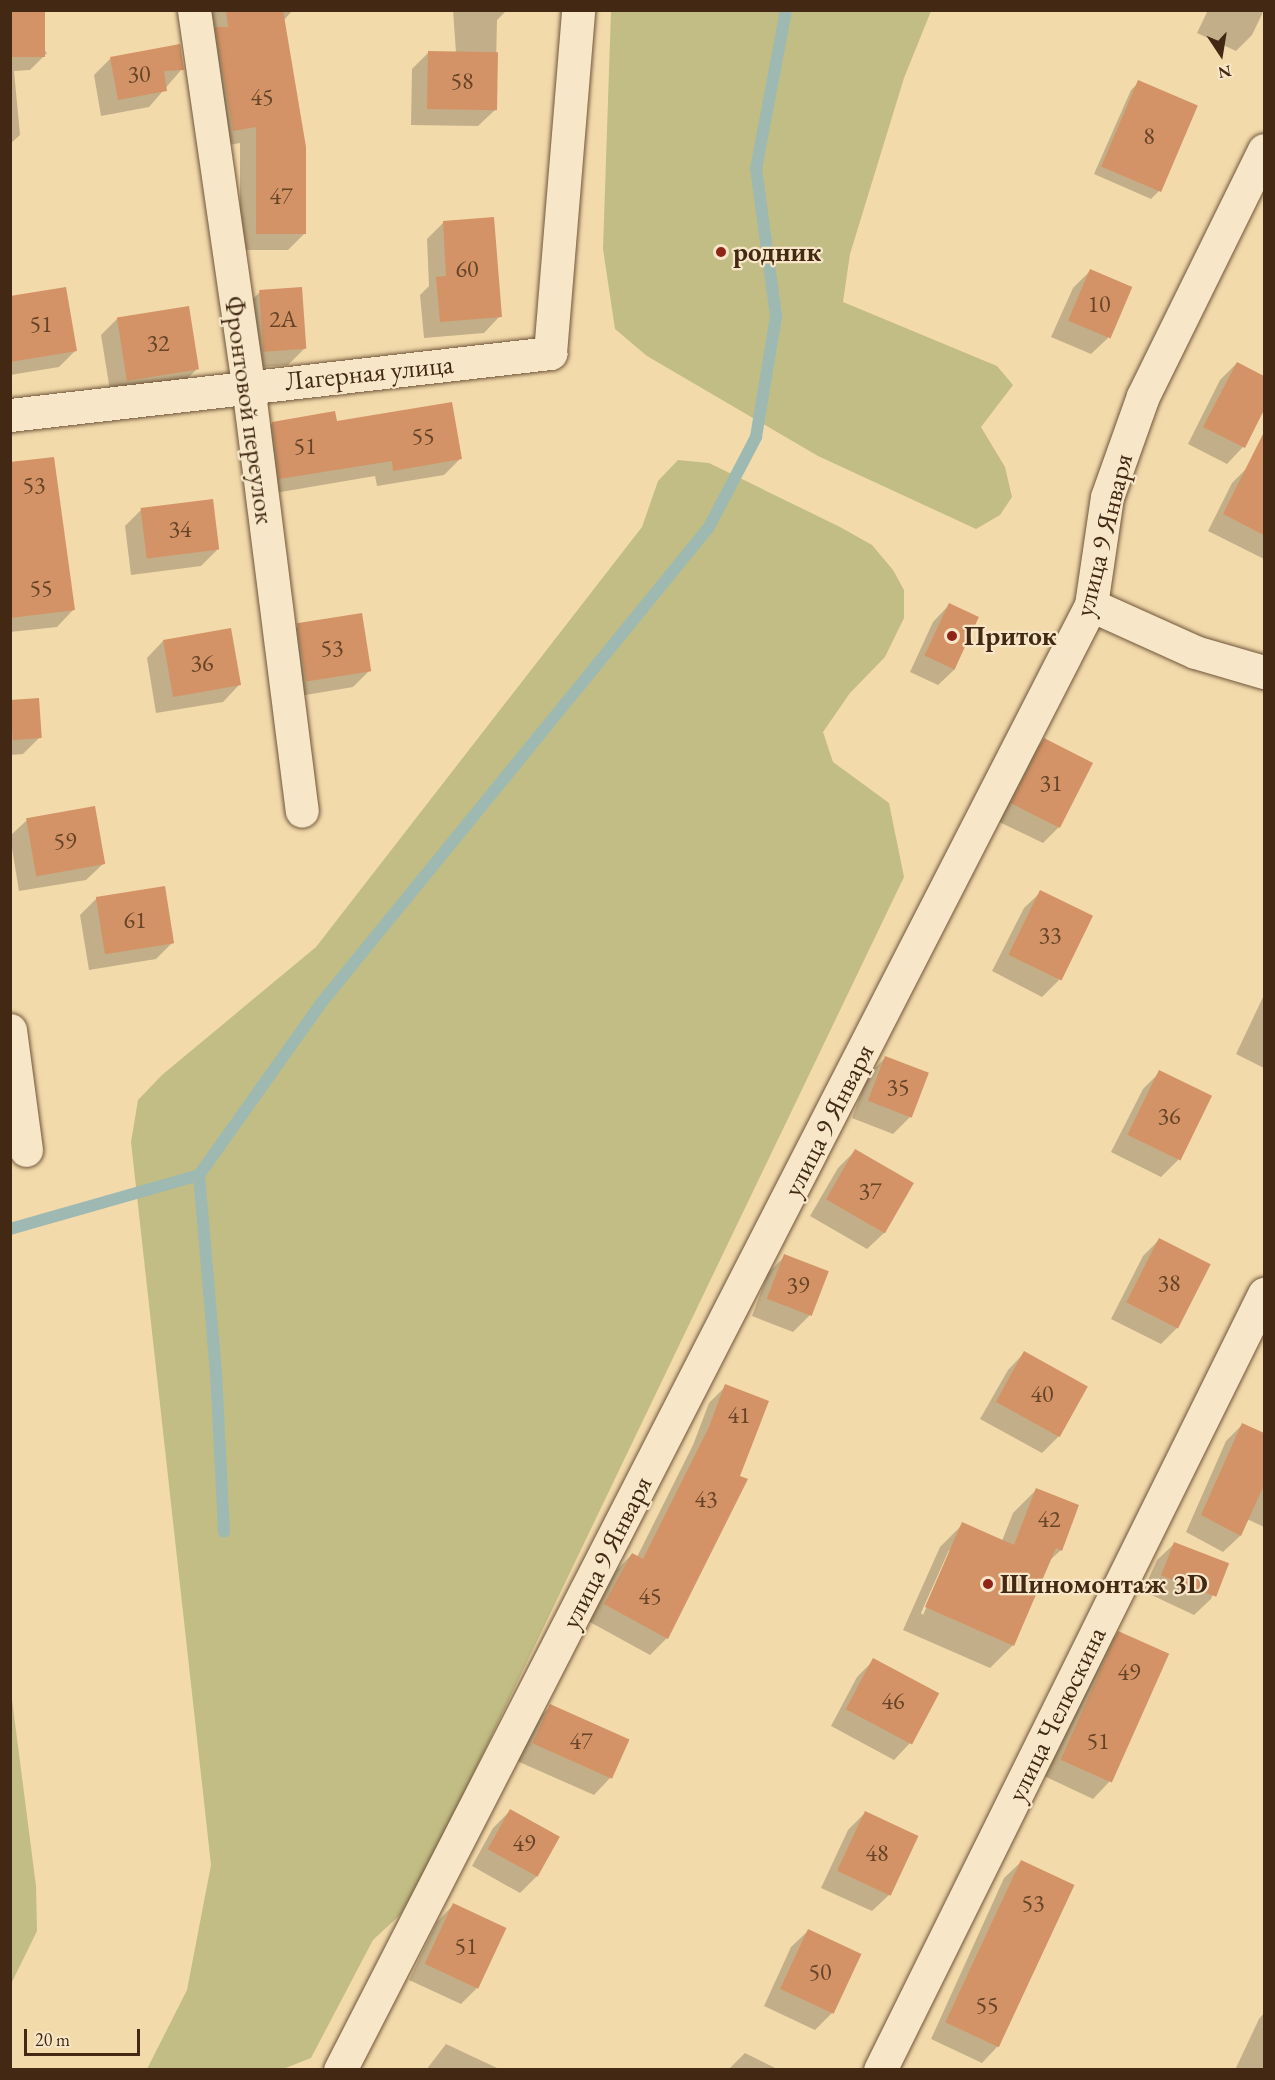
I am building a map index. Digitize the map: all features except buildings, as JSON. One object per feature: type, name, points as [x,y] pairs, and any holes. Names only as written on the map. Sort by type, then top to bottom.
[{"type":"street","name":"Фронтовой переулок","points":[[194,10],[248,385],[302,811]]},
{"type":"street","name":"Лагерная улица","points":[[10,415],[248,385],[550,352],[578,10]]},
{"type":"street","name":"улица 9 Января","points":[[340,2070],[1091,605],[1107,497],[1143,396],[1264,150]]},
{"type":"street","points":[[1091,605],[1195,652],[1264,672]]},
{"type":"street","points":[[10,1030],[26,1150]]},
{"type":"street","name":"улица Челюскина","points":[[880,2070],[1264,1294]]},
{"type":"shaded area","points":[[611,11],[931,11],[904,78],[850,254],[843,302],[997,366],[1013,385],[981,427],[1005,467],[1012,497],[1000,515],[976,529],[818,456],[647,356],[615,329],[603,249]]},
{"type":"shaded area","points":[[678,460],[709,463],[872,545],[893,570],[904,590],[904,618],[885,657],[850,693],[823,732],[833,762],[889,803],[904,877],[430,1864],[401,1914],[373,1940],[311,2058],[283,2069],[147,2069],[187,1990],[211,1865],[131,1142],[138,1100],[162,1075],[316,947],[642,527],[658,481]]},
{"type":"shaded area","points":[[10,1684],[36,1886],[37,1931],[11,1984]]},
{"type":"waterway","points":[[10,1229],[199,1175],[322,1002],[709,527],[756,437],[776,316],[756,169],[786,10]]},
{"type":"waterway","points":[[199,1175],[216,1373],[224,1532]]},
{"type":"place","name":"родник","points":[[721,252]]},
{"type":"place","name":"Приток","points":[[952,636]]},
{"type":"place","name":"Шиномонтаж 3D","points":[[988,1584]]}]
